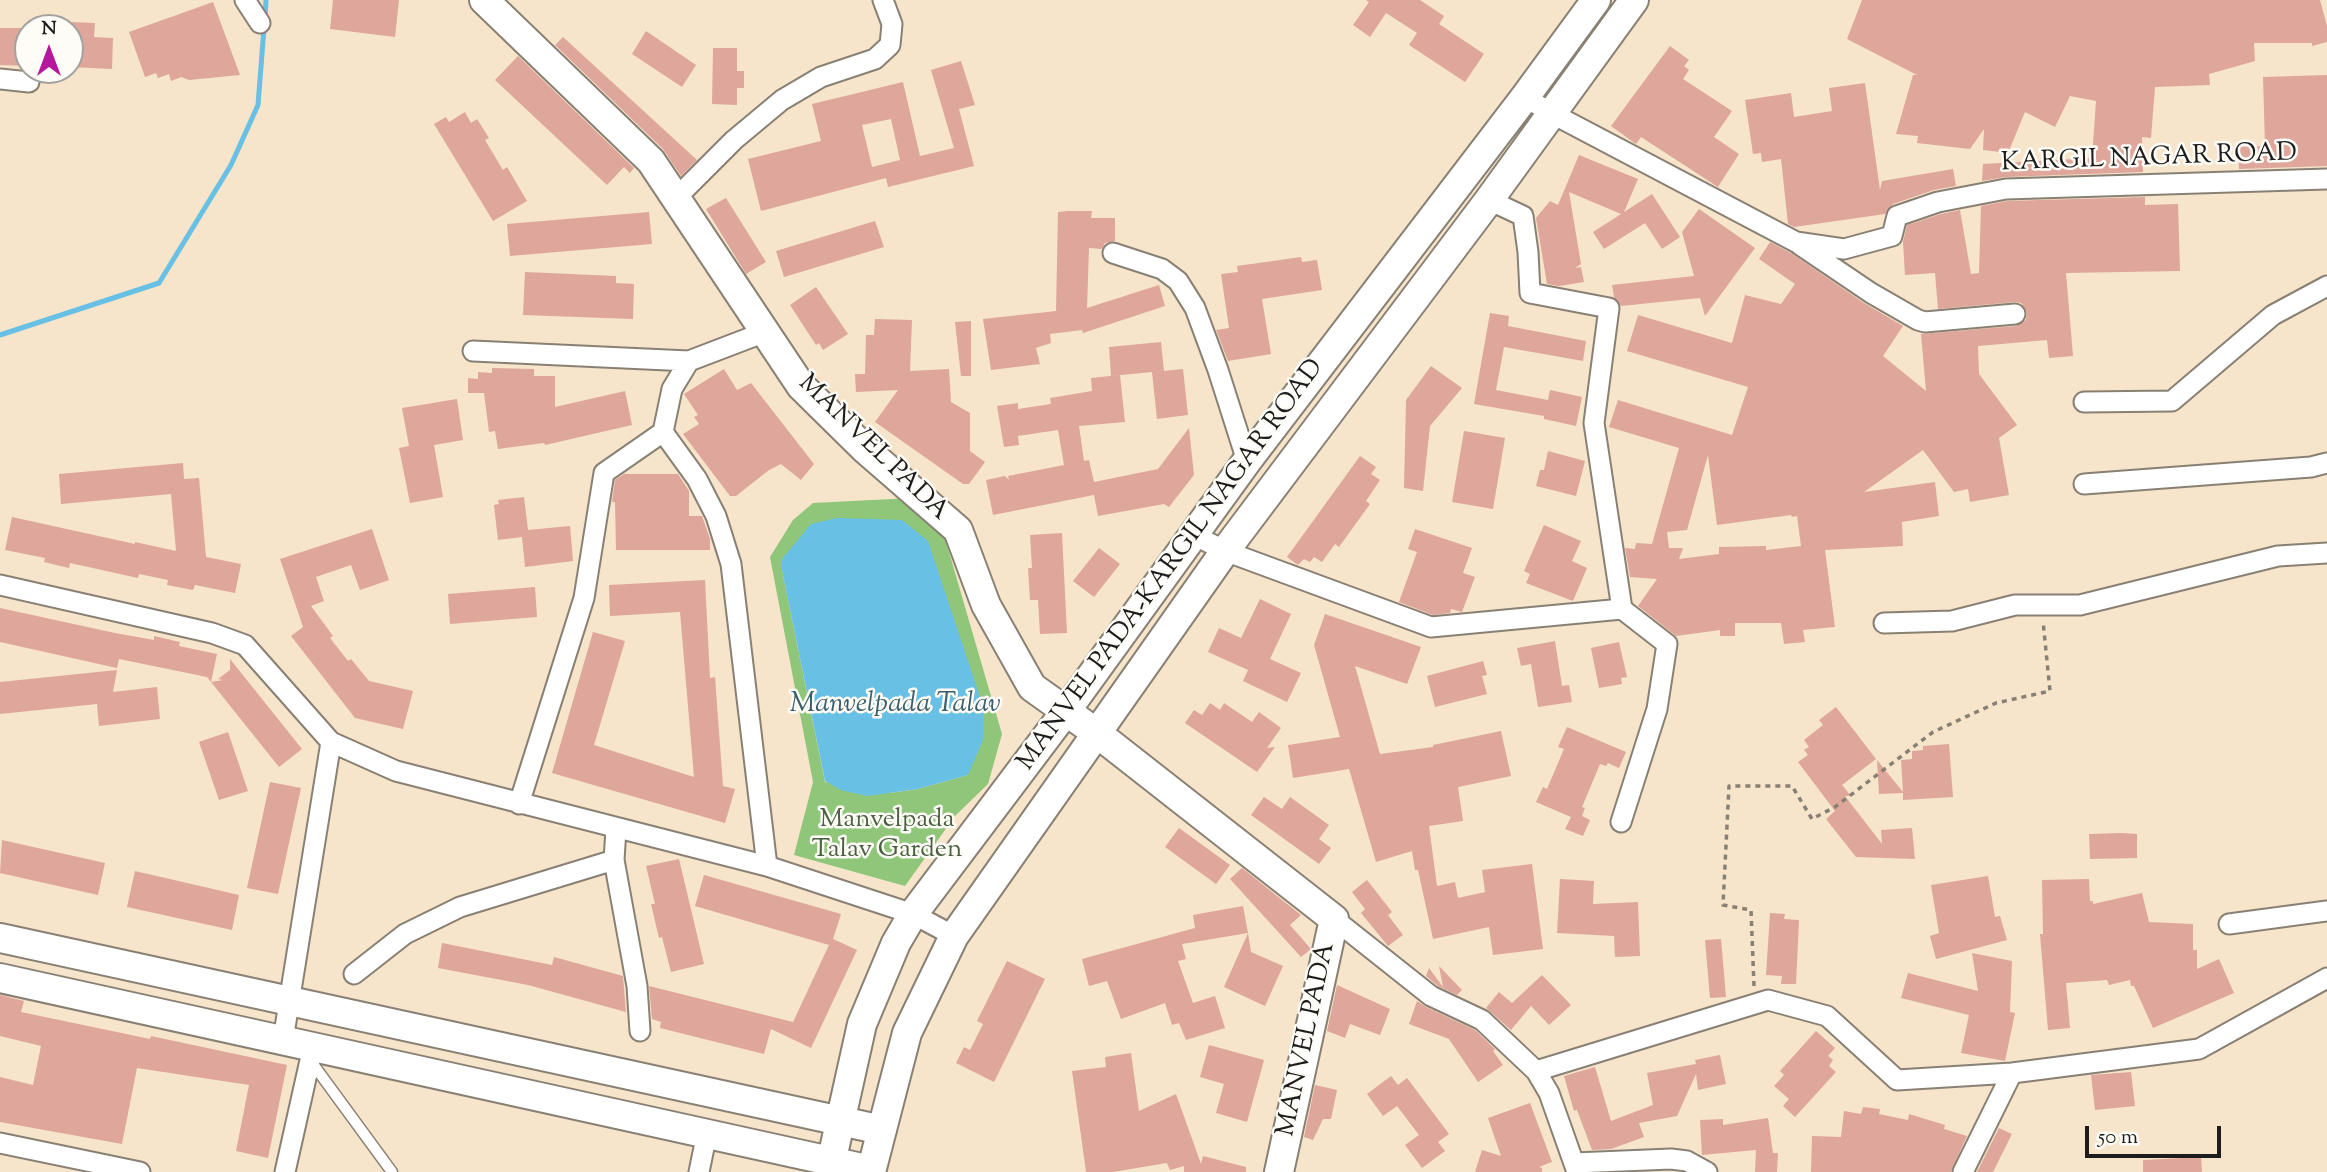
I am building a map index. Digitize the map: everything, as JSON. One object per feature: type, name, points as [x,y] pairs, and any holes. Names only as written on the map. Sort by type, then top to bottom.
[{"type":"street","points":[[244,0],[260,23]]},
{"type":"street","name":"MANVEL PADA","points":[[484,0],[651,161],[800,386],[866,450],[958,530],[986,605],[1032,687],[1097,734],[1334,919],[1279,1172]]},
{"type":"street","points":[[676,198],[734,141],[782,100],[821,77],[875,59],[890,45],[892,24],[883,0]]},
{"type":"street","name":"MANVEL PADA-KARGIL NAGAR ROAD","points":[[830,1166],[862,1024],[896,943],[913,914],[1066,711],[1247,461],[1596,0]]},
{"type":"street","name":"MANVEL PADA-KARGIL NAGAR ROAD","points":[[871,1171],[907,1033],[954,936],[1225,551],[1489,200],[1634,0]]},
{"type":"street","name":"KARGIL NAGAR ROAD","points":[[1525,97],[1796,242],[1844,249],[1892,236],[1897,216],[1938,202],[2006,190],[2327,179]]},
{"type":"street","points":[[1489,200],[1523,216],[1530,293],[1609,308],[1594,423],[1622,609]]},
{"type":"street","points":[[1796,242],[1871,293],[1918,320],[2015,314]]},
{"type":"street","points":[[1113,253],[1162,269],[1178,281],[1195,308],[1247,461]]},
{"type":"street","points":[[2084,402],[2172,401],[2273,315],[2327,286]]},
{"type":"street","points":[[472,351],[689,361],[765,332]]},
{"type":"street","points":[[519,804],[583,598],[604,473],[663,432],[671,389],[689,361]]},
{"type":"street","points":[[663,432],[697,479],[716,516],[731,565],[767,866]]},
{"type":"street","points":[[2084,484],[2311,467],[2327,463]]},
{"type":"street","points":[[1194,535],[1225,551],[1431,627],[1622,609],[1667,644],[1657,709],[1621,822]]},
{"type":"street","points":[[1884,623],[1952,621],[2015,605],[2080,605],[2278,556],[2327,553]]},
{"type":"street","points":[[0,585],[212,633],[245,645],[331,743],[396,771],[767,866],[913,914],[954,936]]},
{"type":"street","points":[[283,1040],[331,743]]},
{"type":"street","points":[[616,829],[614,860],[636,986],[640,1031]]},
{"type":"street","points":[[354,974],[405,934],[460,906],[614,860]]},
{"type":"street","points":[[2229,924],[2327,911]]},
{"type":"street","points":[[1334,919],[1431,996],[1482,1020],[1536,1071],[1549,1093],[1576,1168],[1671,1159],[1688,1161],[1707,1172]]},
{"type":"street","points":[[0,937],[882,1130]]},
{"type":"street","points":[[0,978],[283,1040],[312,1053],[707,1133],[830,1166],[871,1171]]},
{"type":"street","points":[[1536,1071],[1768,1000],[1827,1016],[1897,1080],[2012,1073],[2199,1049],[2327,978]]},
{"type":"street","points":[[285,1172],[312,1053]]},
{"type":"street","points":[[1964,1172],[2012,1073]]},
{"type":"street","points":[[699,1172],[707,1133]]},
{"type":"street","points":[[0,1143],[96,1168],[140,1172]]},
{"type":"lane","points":[[312,1053],[392,1172]]},
{"type":"path","points":[[1755,1004],[1751,910],[1723,905],[1729,786],[1791,786],[1812,819],[1835,807],[1933,732],[1996,704],[2050,691],[2042,605]]},
{"type":"green space","name":"Manvelpada Talav Garden","points":[[912,498],[942,528],[1002,734],[988,784],[955,816],[905,886],[794,855],[813,782],[770,557],[793,520],[813,503]],"holes":[[[782,559],[968,775],[918,789],[890,793],[825,782]]]},
{"type":"water","name":"Manvelpada Talav","points":[[837,518],[902,520],[928,541],[983,706],[983,740],[968,775],[918,789],[867,796],[841,790],[825,781],[782,559],[811,524]]},
{"type":"building","points":[[333,0],[399,0],[395,37],[330,29]]},
{"type":"building","points":[[1366,0],[1420,0],[1444,16],[1439,24],[1484,54],[1465,82],[1409,45],[1417,33],[1386,13],[1370,37],[1353,25],[1369,2]]},
{"type":"building","points":[[1862,0],[2320,0],[2327,26],[2327,42],[2312,46],[2312,43],[2254,43],[2255,61],[2209,74],[2210,85],[2155,87],[2151,138],[2142,137],[2143,172],[2006,177],[1982,181],[1983,164],[2092,158],[2096,101],[2070,96],[2055,127],[2025,112],[2008,153],[1983,150],[1984,129],[1970,149],[1917,143],[1918,136],[1896,134],[1913,75],[1917,75],[1847,39]]},
{"type":"building","points":[[213,2],[240,75],[189,80],[181,77],[171,81],[169,74],[158,78],[156,73],[145,77],[129,32]]},
{"type":"building","points":[[84,23],[95,23],[94,37],[113,38],[112,69],[84,68]]},
{"type":"building","points":[[0,28],[14,28],[14,66],[0,65]]},
{"type":"building","points":[[646,31],[696,65],[682,87],[632,54]]},
{"type":"building","points":[[563,37],[697,160],[681,176],[663,149],[555,45]]},
{"type":"building","points":[[1670,46],[1689,60],[1684,66],[1689,70],[1683,79],[1732,111],[1714,137],[1739,154],[1718,187],[1641,137],[1636,144],[1611,126]]},
{"type":"building","points":[[713,48],[737,48],[737,71],[744,71],[744,88],[737,88],[737,105],[712,104]]},
{"type":"building","points":[[518,56],[634,168],[630,173],[624,167],[607,185],[495,80]]},
{"type":"building","points":[[961,61],[975,105],[959,109],[974,166],[888,187],[886,178],[761,211],[748,159],[821,141],[812,104],[903,82],[920,156],[954,148],[931,70]],"holes":[[[891,119],[900,160],[872,167],[862,125]]]},
{"type":"building","points":[[2327,75],[2327,166],[2239,169],[2238,147],[2265,146],[2263,77]]},
{"type":"building","points":[[1865,83],[1880,190],[1882,181],[1953,169],[1956,186],[1934,190],[1893,204],[1885,214],[1794,227],[1788,224],[1781,159],[1762,162],[1761,153],[1753,154],[1745,100],[1791,93],[1794,117],[1832,111],[1829,88]]},
{"type":"building","points":[[465,112],[471,123],[477,119],[489,138],[485,140],[503,170],[507,167],[527,201],[493,221],[434,124],[446,117],[449,122]]},
{"type":"building","points":[[1579,155],[1638,179],[1624,212],[1652,194],[1680,237],[1662,249],[1645,223],[1604,249],[1593,232],[1621,214],[1569,192],[1581,264],[1575,268],[1581,267],[1584,282],[1559,286],[1547,284],[1536,218],[1550,201],[1558,205]]},
{"type":"building","points":[[2145,197],[2145,205],[2178,204],[2180,271],[2066,273],[2073,356],[2049,358],[2047,340],[1978,346],[1979,374],[2017,425],[1999,438],[2009,495],[1970,502],[1968,489],[1954,492],[1923,450],[1864,492],[1935,482],[1939,516],[1902,522],[1903,546],[1825,550],[1835,627],[1803,630],[1805,642],[1784,644],[1781,623],[1735,623],[1735,636],[1720,636],[1720,630],[1676,636],[1638,606],[1657,579],[1630,577],[1625,548],[1635,549],[1636,543],[1652,544],[1679,448],[1609,427],[1618,400],[1732,435],[1748,387],[1627,351],[1638,315],[1732,343],[1745,295],[1781,304],[1795,284],[1759,259],[1770,242],[1903,326],[1883,356],[1926,391],[1921,334],[2016,326],[2026,320],[2027,312],[2021,303],[2015,302],[1938,309],[1935,273],[1905,275],[1903,242],[1907,225],[1960,210],[1971,274],[1979,273],[1981,206],[2007,201]],"holes":[[[1708,455],[1717,525],[1797,516],[1801,546],[1766,550],[1766,546],[1719,547],[1719,554],[1679,559],[1683,548],[1669,548],[1667,532],[1687,530]]]},
{"type":"building","points":[[726,198],[766,262],[746,274],[706,209]]},
{"type":"building","points":[[1699,209],[1755,248],[1705,316],[1700,298],[1621,306],[1614,297],[1612,285],[1694,276],[1682,232]]},
{"type":"building","points":[[1092,211],[1091,218],[1115,218],[1115,241],[1105,243],[1102,249],[1089,248],[1087,308],[1159,285],[1165,306],[1083,333],[1082,330],[1050,334],[1051,343],[1036,348],[1040,364],[991,370],[983,319],[1056,311],[1058,212]]},
{"type":"building","points":[[649,212],[652,244],[510,256],[507,224]]},
{"type":"building","points":[[875,221],[884,247],[784,277],[776,251]]},
{"type":"building","points":[[1301,257],[1302,262],[1317,260],[1322,290],[1262,299],[1271,354],[1228,361],[1216,330],[1229,328],[1221,274],[1238,272],[1237,266]]},
{"type":"building","points":[[525,272],[616,276],[616,283],[634,284],[633,319],[523,315]]},
{"type":"building","points":[[816,287],[848,334],[823,350],[819,343],[816,345],[790,305]]},
{"type":"building","points":[[1490,313],[1509,316],[1508,326],[1586,341],[1583,361],[1504,347],[1496,390],[1548,400],[1550,390],[1582,397],[1576,426],[1544,419],[1544,416],[1474,404]]},
{"type":"building","points":[[875,319],[912,320],[910,371],[949,369],[951,402],[970,413],[970,451],[985,462],[969,484],[963,484],[875,422],[898,390],[856,392],[855,374],[865,374],[866,335],[874,335]]},
{"type":"building","points":[[971,321],[971,376],[961,376],[955,322]]},
{"type":"building","points":[[1161,342],[1164,371],[1183,369],[1188,415],[1157,419],[1152,372],[1111,376],[1109,347]]},
{"type":"building","points":[[1431,366],[1462,388],[1430,426],[1423,491],[1404,488],[1406,400]]},
{"type":"building","points":[[492,368],[534,369],[534,376],[555,376],[555,407],[625,391],[632,425],[545,445],[498,449],[495,431],[489,432],[484,393],[468,393],[468,378],[478,379],[478,372],[492,373]]},
{"type":"building","points":[[724,369],[737,390],[751,383],[814,464],[801,480],[781,464],[736,496],[730,496],[683,434],[699,424],[694,417],[698,415],[684,394]]},
{"type":"building","points":[[1120,375],[1125,422],[1079,426],[1084,461],[1089,460],[1094,482],[1158,469],[1189,428],[1194,475],[1169,507],[1164,504],[1098,516],[1094,495],[993,515],[986,480],[1005,476],[1009,480],[1008,476],[1064,465],[1058,430],[1018,436],[1019,445],[1004,447],[997,406],[1018,403],[1018,409],[1051,404],[1050,398],[1092,391],[1091,378]]},
{"type":"building","points":[[457,399],[463,440],[434,445],[443,497],[410,503],[399,448],[409,446],[402,408]]},
{"type":"building","points":[[1464,431],[1505,438],[1493,509],[1452,502]]},
{"type":"building","points":[[1548,451],[1585,461],[1576,496],[1536,486],[1540,470],[1544,470]]},
{"type":"building","points":[[1360,456],[1376,467],[1371,474],[1380,480],[1366,501],[1370,504],[1339,547],[1335,544],[1322,562],[1314,557],[1310,562],[1304,559],[1298,565],[1287,557]]},
{"type":"building","points":[[183,463],[184,479],[199,478],[206,557],[241,564],[235,593],[195,585],[193,590],[167,585],[168,580],[139,574],[138,578],[70,563],[69,568],[44,562],[45,558],[5,550],[12,517],[176,551],[171,494],[61,504],[59,474]]},
{"type":"building","points":[[624,474],[678,474],[689,491],[689,516],[702,516],[710,539],[710,550],[616,550],[615,502],[612,502],[615,480]]},
{"type":"building","points":[[524,497],[528,530],[570,526],[573,561],[525,567],[522,537],[498,540],[494,505],[499,504],[498,500]]},
{"type":"building","points":[[1544,525],[1581,541],[1572,561],[1587,568],[1573,601],[1526,583],[1530,574],[1524,571]]},
{"type":"building","points":[[372,529],[389,580],[360,590],[351,565],[316,577],[324,601],[311,606],[333,636],[330,638],[348,661],[351,659],[369,681],[413,691],[403,729],[355,718],[291,636],[303,627],[280,559]]},
{"type":"building","points":[[1415,529],[1472,548],[1463,573],[1475,577],[1462,612],[1451,609],[1450,613],[1433,615],[1399,602],[1417,552],[1408,549]]},
{"type":"building","points":[[1062,533],[1067,633],[1040,634],[1038,600],[1030,600],[1030,535]]},
{"type":"building","points":[[1099,548],[1120,564],[1094,597],[1073,581]]},
{"type":"building","points":[[705,580],[710,678],[715,677],[723,786],[735,789],[725,823],[552,773],[593,632],[625,641],[594,745],[694,777],[680,612],[610,616],[609,585]]},
{"type":"building","points":[[535,587],[537,617],[450,624],[448,594]]},
{"type":"building","points":[[1260,599],[1291,614],[1270,659],[1301,673],[1287,702],[1243,681],[1248,670],[1208,652],[1219,628],[1241,638]]},
{"type":"building","points":[[0,608],[115,633],[154,640],[154,636],[180,642],[179,646],[217,654],[211,682],[207,677],[119,659],[117,668],[0,642]]},
{"type":"building","points":[[1325,614],[1421,647],[1407,684],[1355,666],[1380,754],[1433,747],[1501,731],[1511,776],[1458,787],[1463,821],[1429,826],[1437,886],[1455,882],[1458,898],[1485,892],[1482,870],[1532,864],[1543,949],[1493,955],[1489,927],[1433,939],[1412,851],[1376,862],[1349,769],[1293,778],[1288,745],[1340,737],[1314,645]]},
{"type":"building","points":[[1555,641],[1562,686],[1569,685],[1572,702],[1538,707],[1531,664],[1521,666],[1517,648]]},
{"type":"building","points":[[1619,642],[1627,677],[1621,678],[1622,684],[1599,688],[1591,648]]},
{"type":"building","points":[[230,659],[302,749],[279,767],[211,682],[223,680],[218,679],[230,670]]},
{"type":"building","points":[[1483,661],[1487,675],[1482,676],[1487,694],[1435,707],[1427,676]]},
{"type":"building","points":[[117,670],[113,692],[157,687],[160,719],[99,726],[97,704],[0,714],[0,682]]},
{"type":"building","points":[[1210,703],[1220,710],[1224,703],[1252,722],[1259,712],[1281,728],[1267,748],[1275,747],[1257,772],[1185,723],[1194,710],[1202,715]]},
{"type":"building","points":[[1836,707],[1876,759],[1842,785],[1851,796],[1845,796],[1882,844],[1881,830],[1912,828],[1915,859],[1856,857],[1826,819],[1835,811],[1798,762],[1808,755],[1804,750],[1809,747],[1804,740],[1823,725],[1819,720]]},
{"type":"building","points":[[1567,727],[1626,752],[1619,768],[1608,763],[1606,766],[1600,764],[1582,807],[1585,808],[1582,816],[1590,820],[1583,836],[1565,829],[1571,817],[1536,802],[1543,787],[1547,789],[1564,749],[1558,747]]},
{"type":"building","points":[[228,732],[248,791],[219,800],[199,742]]},
{"type":"building","points":[[1949,744],[1953,797],[1903,800],[1903,793],[1879,794],[1877,760],[1903,792],[1901,760],[1912,759],[1912,751],[1923,750],[1923,746]]},
{"type":"building","points":[[270,782],[301,788],[278,894],[247,888]]},
{"type":"building","points":[[1264,797],[1282,809],[1290,797],[1329,825],[1319,839],[1331,848],[1319,864],[1251,815]]},
{"type":"building","points":[[1179,828],[1230,865],[1216,884],[1165,847]]},
{"type":"building","points":[[2089,834],[2137,834],[2137,858],[2090,859]]},
{"type":"building","points":[[2,840],[105,863],[98,895],[0,873]]},
{"type":"building","points":[[679,859],[704,964],[671,972],[662,937],[659,938],[651,904],[655,904],[646,866]]},
{"type":"building","points":[[1242,868],[1301,915],[1290,925],[1311,949],[1301,957],[1230,879]]},
{"type":"building","points":[[135,871],[239,895],[232,930],[127,907]]},
{"type":"building","points":[[704,875],[841,914],[833,939],[857,950],[811,1048],[771,1029],[764,1054],[660,1028],[661,1022],[652,1019],[649,986],[793,1022],[829,945],[695,906]]},
{"type":"building","points":[[1988,876],[1995,917],[2000,916],[2007,940],[1936,959],[1930,936],[1939,933],[1931,885]]},
{"type":"building","points":[[1560,879],[1594,881],[1593,904],[1638,902],[1640,956],[1615,957],[1614,936],[1557,933]]},
{"type":"building","points":[[2089,879],[2090,901],[2093,901],[2093,904],[2142,893],[2149,922],[2193,924],[2193,950],[2197,950],[2197,969],[2219,959],[2234,993],[2153,1028],[2130,980],[2109,985],[2107,980],[2066,983],[2070,1028],[2048,1030],[2040,934],[2043,934],[2042,880]]},
{"type":"building","points":[[1367,880],[1392,912],[1388,915],[1403,935],[1388,946],[1361,913],[1365,909],[1352,892]]},
{"type":"building","points":[[1243,906],[1248,933],[1182,944],[1186,959],[1178,961],[1193,1003],[1215,996],[1225,1028],[1186,1040],[1179,1023],[1172,1025],[1165,1003],[1121,1019],[1107,981],[1089,986],[1082,959],[1195,928],[1193,915]]},
{"type":"building","points":[[1770,913],[1785,914],[1784,919],[1799,920],[1796,984],[1781,984],[1782,976],[1766,975]]},
{"type":"building","points":[[1248,933],[1251,952],[1283,966],[1265,1006],[1224,987]]},
{"type":"building","points":[[1721,939],[1726,997],[1710,998],[1705,940]]},
{"type":"building","points":[[442,943],[552,965],[554,957],[623,976],[626,1012],[528,985],[438,968]]},
{"type":"building","points":[[1972,953],[2012,961],[2010,1012],[2015,1013],[2005,1061],[1961,1053],[1969,1015],[1901,998],[1908,973],[1978,991]]},
{"type":"building","points":[[1007,961],[1045,979],[994,1082],[956,1063],[964,1047],[970,1050],[983,1024],[977,1021]]},
{"type":"building","points":[[1439,966],[1462,990],[1457,995],[1438,986],[1426,976],[1429,968],[1443,987]]},
{"type":"building","points":[[1542,975],[1571,1005],[1549,1025],[1531,1006],[1511,1030],[1486,1008],[1499,992],[1512,1003]]},
{"type":"building","points":[[1337,985],[1390,1009],[1380,1035],[1350,1024],[1345,1038],[1327,1031]]},
{"type":"building","points":[[0,995],[24,1001],[21,1012],[287,1065],[268,1158],[236,1151],[249,1085],[137,1068],[122,1144],[0,1122],[0,1077],[33,1085],[41,1046],[0,1036]]},
{"type":"building","points":[[1417,1001],[1475,1030],[1495,1049],[1493,1051],[1503,1065],[1478,1082],[1449,1039],[1409,1024]]},
{"type":"building","points":[[1816,1031],[1835,1048],[1828,1056],[1833,1060],[1829,1066],[1836,1072],[1795,1117],[1783,1106],[1789,1099],[1774,1086],[1784,1075],[1780,1071]]},
{"type":"building","points":[[1209,1045],[1264,1060],[1247,1122],[1216,1113],[1224,1084],[1200,1077]]},
{"type":"building","points":[[1131,1053],[1139,1111],[1176,1094],[1201,1164],[1203,1156],[1246,1167],[1246,1172],[1184,1172],[1184,1166],[1170,1170],[1167,1163],[1113,1172],[1086,1172],[1072,1071],[1106,1067],[1105,1057]]},
{"type":"building","points":[[1720,1055],[1726,1084],[1698,1090],[1696,1074],[1677,1116],[1639,1123],[1644,1137],[1611,1149],[1592,1150],[1577,1110],[1574,1111],[1564,1076],[1595,1067],[1611,1121],[1653,1105],[1647,1073],[1696,1064],[1695,1060]]},
{"type":"building","points":[[2131,1072],[2135,1106],[2095,1110],[2091,1075]]},
{"type":"building","points":[[1391,1076],[1398,1085],[1407,1078],[1449,1134],[1438,1142],[1445,1151],[1422,1168],[1405,1145],[1419,1135],[1397,1106],[1383,1116],[1367,1094]]},
{"type":"building","points":[[1315,1085],[1337,1090],[1331,1119],[1323,1119],[1313,1140],[1304,1137]]},
{"type":"building","points":[[1530,1103],[1552,1162],[1539,1167],[1542,1172],[1475,1172],[1482,1150],[1501,1156],[1488,1118]]},
{"type":"building","points":[[1863,1107],[1880,1109],[1879,1114],[1908,1120],[1909,1114],[1945,1125],[1944,1129],[1967,1136],[1951,1172],[1811,1172],[1812,1136],[1841,1137],[1844,1111],[1861,1114]]},
{"type":"building","points":[[1768,1118],[1773,1153],[1778,1153],[1777,1172],[1755,1172],[1756,1150],[1702,1155],[1700,1120],[1723,1119],[1723,1125]]},
{"type":"building","points":[[1999,1128],[2012,1134],[1993,1172],[1977,1172]]},
{"type":"building","points":[[2201,1157],[2202,1172],[2143,1172],[2143,1160]]},
{"type":"waterway","points":[[265,18],[266,0]]},
{"type":"waterway","points":[[0,335],[159,283],[231,165],[258,105],[264,28]]}]
